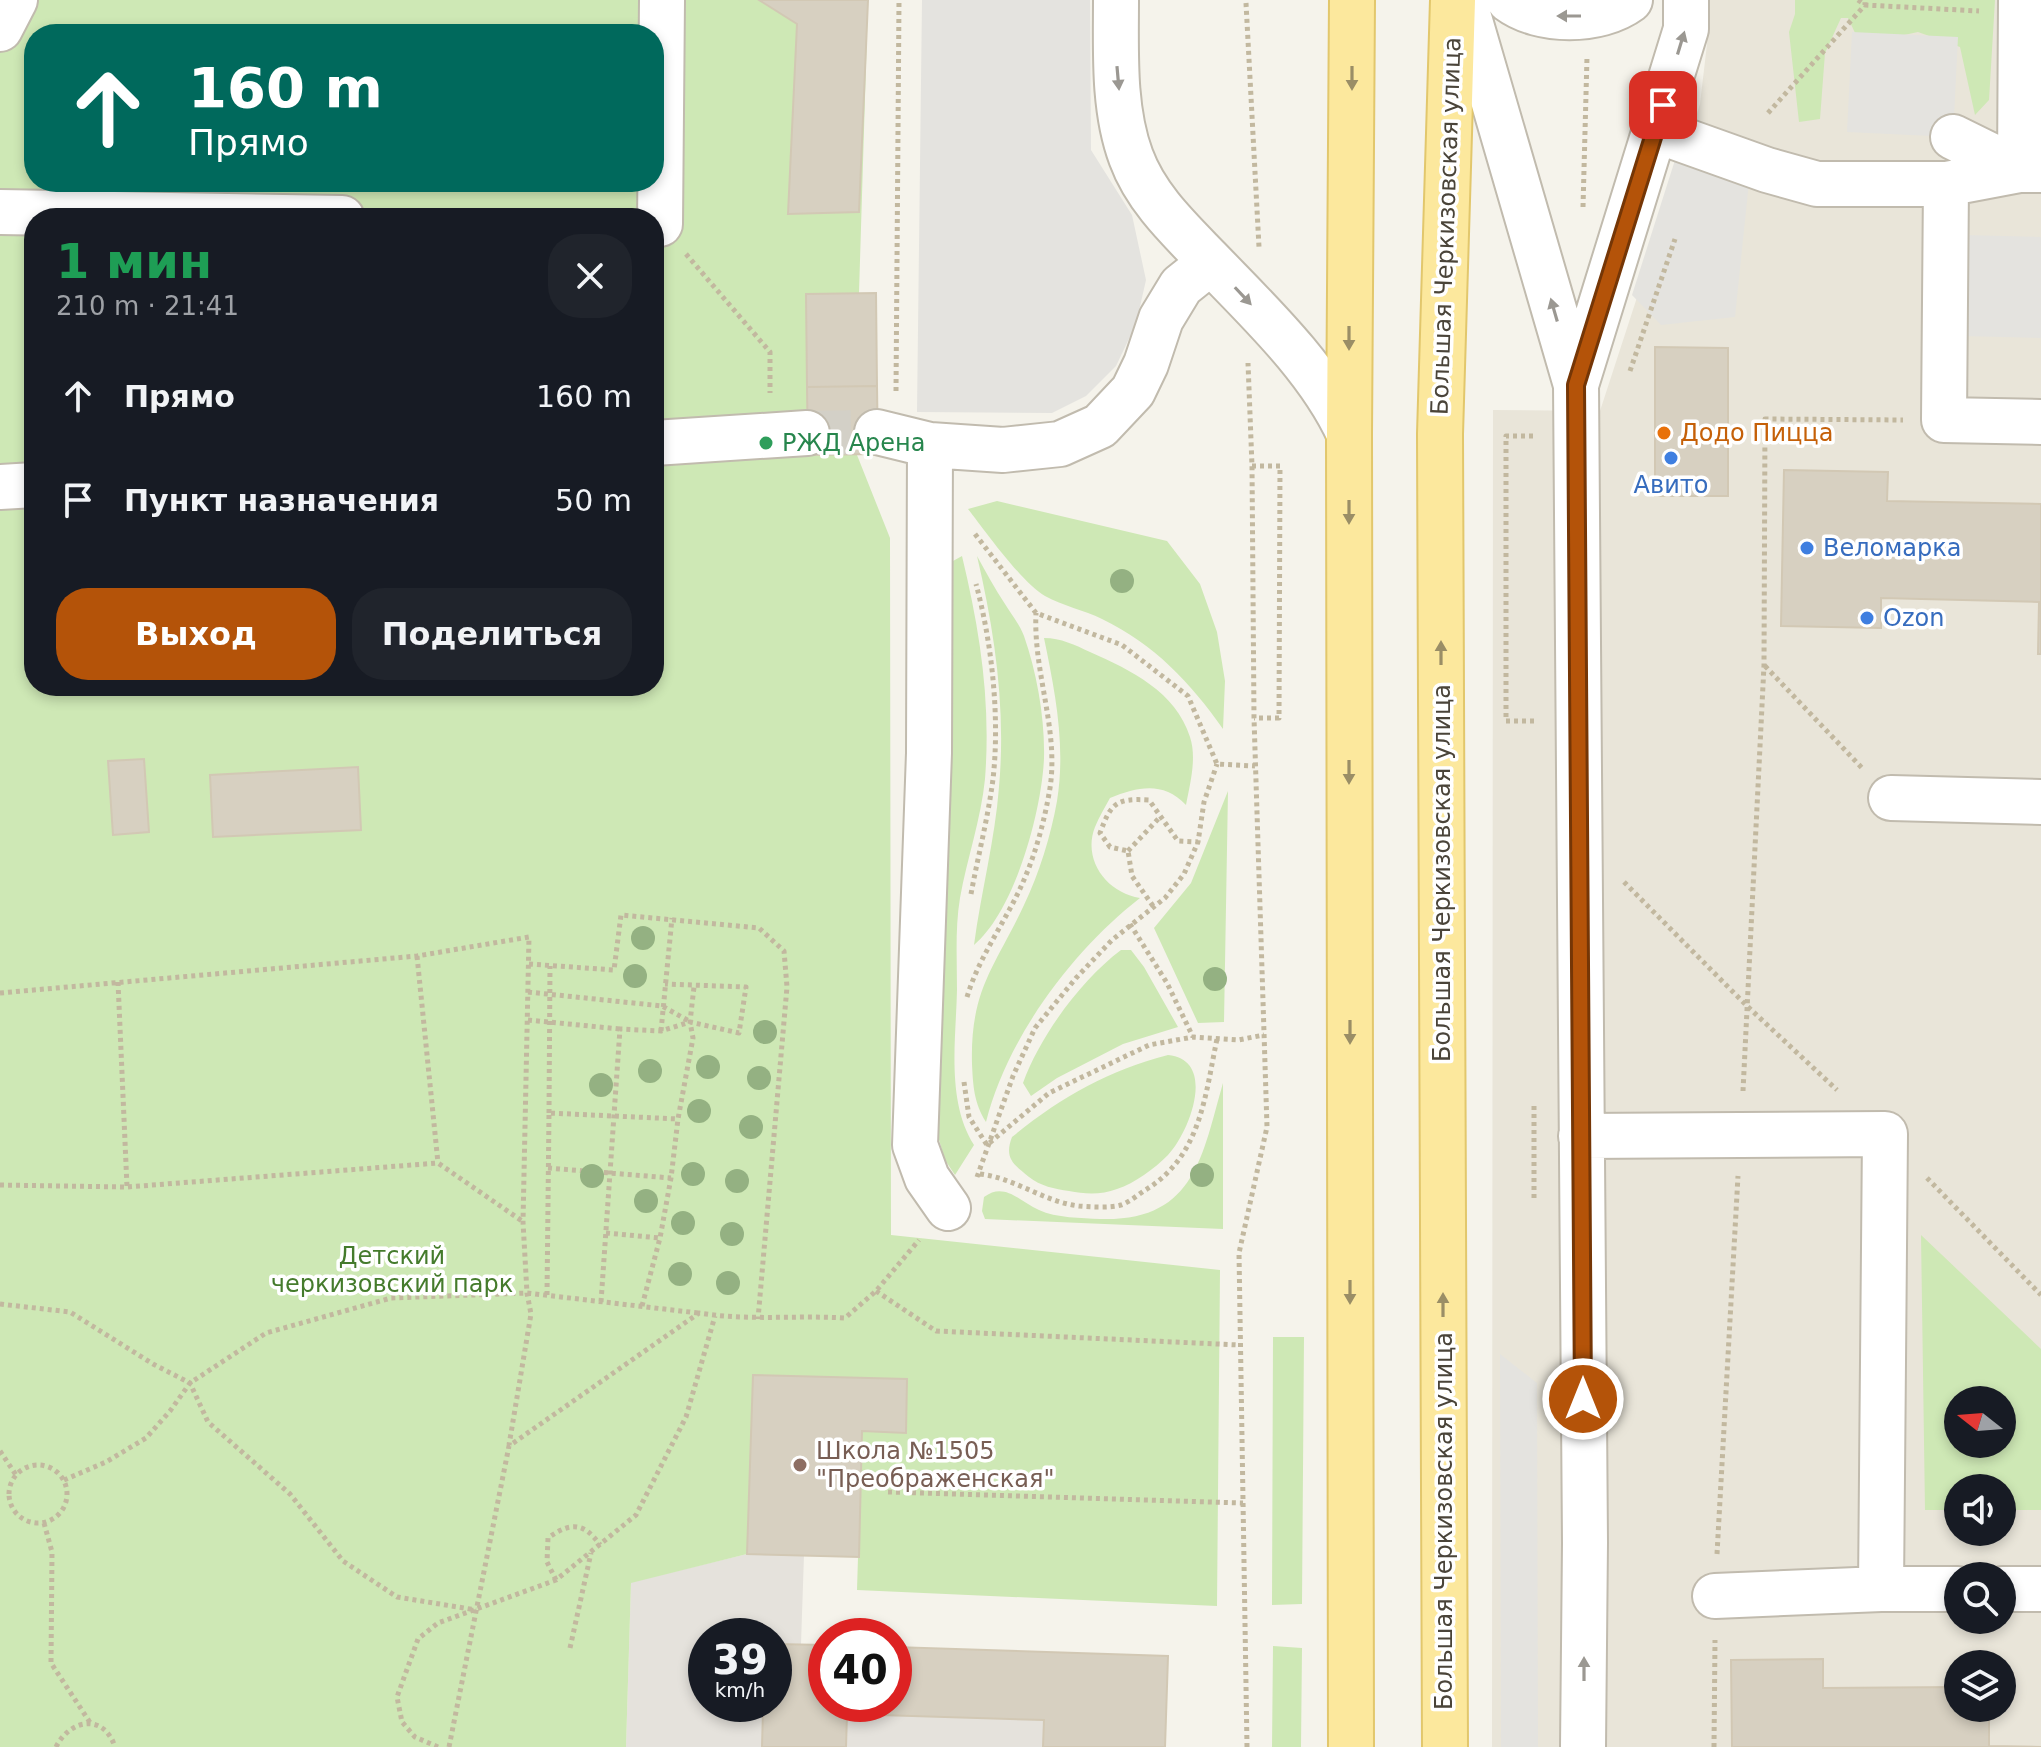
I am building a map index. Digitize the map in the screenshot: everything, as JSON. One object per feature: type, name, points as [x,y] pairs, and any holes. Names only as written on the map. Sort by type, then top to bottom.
[{"type":"main road","points":[[1351,1747],[1349,434],[1352,0]]},
{"type":"main road","name":"Большая Черкизовская улица","points":[[1445,1747],[1440,434],[1453,0]]},
{"type":"street","points":[[0,29],[15,0]]},
{"type":"street","points":[[661,24],[662,0]]},
{"type":"street","points":[[1116,0],[1121,110],[1131,157],[1146,187],[1165,215],[1320,383],[1349,434]]},
{"type":"street","points":[[1464,0],[1576,385],[1585,1543],[1583,1747]]},
{"type":"street","points":[[1509,0],[1550,16],[1587,16],[1630,0]]},
{"type":"street","points":[[1576,385],[1686,29],[1686,0]]},
{"type":"street","points":[[2021,6],[2030,170]]},
{"type":"street","points":[[1655,130],[1767,170],[1817,184],[1946,184],[2030,170]]},
{"type":"street","points":[[1953,137],[2030,170]]},
{"type":"street","points":[[1946,184],[1944,420],[2041,422]]},
{"type":"street","points":[[0,212],[24,213]]},
{"type":"street","points":[[948,1208],[927,1178],[915,1145],[929,753],[901,437],[1003,450],[1060,444],[1100,426],[1133,391],[1161,319],[1181,286],[1211,262]]},
{"type":"street","points":[[664,442],[789,434]]},
{"type":"street","points":[[0,487],[24,486]]},
{"type":"street","points":[[1891,798],[2041,802]]},
{"type":"street","points":[[1581,1136],[1885,1134],[1881,1589]]},
{"type":"street","points":[[1715,1596],[1944,1589]]},
{"type":"street","points":[[2016,1589],[2041,1589]]},
{"type":"path","points":[[899,0],[901,437]]},
{"type":"path","points":[[1858,0],[1865,3],[2021,6]]},
{"type":"path","points":[[1246,3],[1260,256]]},
{"type":"path","points":[[1768,113],[1865,3]]},
{"type":"path","points":[[1583,208],[1587,44]]},
{"type":"path","points":[[664,232],[770,352],[789,434]]},
{"type":"path","points":[[1629,375],[1675,239]]},
{"type":"path","points":[[1247,348],[1252,466],[1255,766],[1267,1127],[1239,1253],[1247,1747]]},
{"type":"path","points":[[1891,798],[1764,665],[1765,419],[1944,420]]},
{"type":"path","points":[[1535,721],[1506,721],[1506,436],[1536,436]]},
{"type":"path","points":[[1252,466],[1280,466],[1279,718],[1254,718]]},
{"type":"path","points":[[64,1480],[106,1462],[146,1438],[190,1383],[266,1333],[391,1298],[527,1293],[715,1316],[845,1318],[876,1291],[980,1174],[987,1145],[1035,1028],[1076,978],[1130,924],[1165,898],[1184,874],[1198,842],[1204,802],[1217,764],[1188,696],[1122,645],[1036,613],[971,529]]},
{"type":"path","points":[[970,903],[993,776],[987,625],[974,577]]},
{"type":"path","points":[[967,995],[1018,893],[1038,844],[1050,787],[1052,745],[1035,639],[1036,613]]},
{"type":"path","points":[[1217,764],[1255,766]]},
{"type":"path","points":[[1128,851],[1110,847],[1100,833],[1109,810],[1125,799],[1149,800],[1178,841],[1198,842]]},
{"type":"path","points":[[1128,851],[1160,817]]},
{"type":"path","points":[[1128,851],[1132,876],[1153,906]]},
{"type":"path","points":[[1623,881],[1747,1006],[1885,1134],[2041,1295]]},
{"type":"path","points":[[529,964],[614,970],[621,915],[759,928],[784,951],[787,987],[758,1319]]},
{"type":"path","points":[[661,1031],[672,918]]},
{"type":"path","points":[[1130,924],[1167,983],[1193,1037]]},
{"type":"path","points":[[0,993],[417,956],[529,937],[523,1222],[531,1314],[509,1446],[449,1747]]},
{"type":"path","points":[[417,956],[438,1163]]},
{"type":"path","points":[[547,1295],[550,966]]},
{"type":"path","points":[[965,1010],[967,981]]},
{"type":"path","points":[[118,982],[127,1187]]},
{"type":"path","points":[[528,992],[662,1006],[690,1022],[739,1033],[746,987],[665,984]]},
{"type":"path","points":[[642,1306],[660,1238],[671,1178],[693,1038],[690,1022],[694,987]]},
{"type":"path","points":[[528,1020],[661,1031],[690,1022]]},
{"type":"path","points":[[601,1302],[620,1029]]},
{"type":"path","points":[[987,1145],[1049,1093],[1149,1045],[1193,1037],[1238,1040],[1264,1035]]},
{"type":"path","points":[[980,1174],[998,1176],[1032,1193],[1078,1206],[1121,1205],[1163,1178],[1185,1154],[1204,1104],[1217,1039]]},
{"type":"path","points":[[962,1072],[969,1117],[987,1145]]},
{"type":"path","points":[[549,1113],[678,1119]]},
{"type":"path","points":[[0,1185],[127,1187],[438,1163],[523,1222]]},
{"type":"path","points":[[548,1168],[671,1178]]},
{"type":"path","points":[[606,1233],[660,1238]]},
{"type":"path","points":[[876,1291],[936,1331],[1239,1345]]},
{"type":"path","points":[[0,1304],[70,1312],[153,1364],[190,1383],[208,1422],[290,1494],[343,1561],[397,1597],[477,1610]]},
{"type":"path","points":[[509,1446],[699,1313]]},
{"type":"path","points":[[438,1747],[415,1737],[402,1722],[397,1697],[418,1639],[438,1623],[556,1580],[636,1515],[686,1417],[715,1316]]},
{"type":"path","points":[[0,1451],[16,1475]]},
{"type":"path","points":[[42,1465],[55,1470],[64,1480],[67,1493],[65,1507],[56,1517],[44,1523],[32,1523],[21,1518],[13,1509],[9,1497],[10,1485],[16,1475],[28,1467],[42,1465]]},
{"type":"path","points":[[888,1492],[1243,1503]]},
{"type":"path","points":[[44,1523],[52,1552],[51,1663],[91,1724],[107,1733],[115,1747]]},
{"type":"path","points":[[556,1580],[547,1562],[548,1538],[570,1526],[584,1528],[593,1534],[600,1545]]},
{"type":"path","points":[[570,1648],[591,1553]]},
{"type":"path","points":[[1714,1747],[1715,1596]]},
{"type":"path","points":[[56,1747],[64,1733],[76,1725],[91,1724]]},
{"type":"shaded area","points":[[922,0],[1090,0],[1091,150],[1132,215],[1146,280],[1136,324],[1116,366],[1086,396],[1052,413],[917,412]]},
{"type":"shaded area","points":[[1708,0],[2041,0],[2041,1747],[1492,1747],[1493,410],[1600,411],[1700,104]]},
{"type":"shaded area","points":[[1852,32],[1958,37],[1953,137],[1847,132]]},
{"type":"shaded area","points":[[1675,160],[1749,182],[1735,317],[1661,325],[1632,295]]},
{"type":"shaded area","points":[[1962,235],[2041,237],[2041,338],[1960,336]]},
{"type":"shaded area","points":[[1500,1354],[1537,1383],[1538,1747],[1501,1747]]},
{"type":"shaded area","points":[[747,1554],[804,1555],[801,1644],[808,1644],[808,1722],[912,1722],[912,1648],[1168,1656],[1165,1747],[626,1747],[631,1582]]},
{"type":"green space","name":"Детский черкизовский парк","points":[[0,0],[868,0],[859,293],[876,293],[878,454],[857,455],[890,538],[891,1235],[1220,1270],[1217,1606],[857,1590],[858,1557],[747,1554],[631,1583],[626,1747],[0,1747]]},
{"type":"green space","points":[[1795,0],[1995,0],[1989,100],[1975,115],[1960,47],[1918,32],[1876,41],[1856,35],[1848,18],[1841,18],[1825,53],[1820,119],[1799,122],[1789,32],[1795,14]]},
{"type":"green space","points":[[997,501],[1167,541],[1200,584],[1217,632],[1225,681],[1223,729],[1184,680],[1155,653],[1102,619],[1045,596],[1026,580],[968,509]]},
{"type":"green space","points":[[962,556],[982,666],[986,750],[983,794],[960,898],[957,932],[956,1090],[965,1128],[974,1145],[955,1175],[945,1160],[937,1133],[944,566]]},
{"type":"green space","points":[[977,556],[1024,636],[1039,696],[1044,758],[1032,831],[1014,885],[989,929],[974,945],[997,807],[1001,758],[1000,700],[994,642]]},
{"type":"green space","points":[[1044,638],[1068,642],[1105,659],[1136,675],[1163,695],[1183,721],[1190,737],[1192,771],[1186,805],[1168,792],[1150,788],[1110,798],[1092,839],[1095,863],[1100,873],[1117,889],[1140,898],[1090,944],[1045,998],[1009,1059],[986,1122],[973,1080],[975,1016],[986,980],[1024,905],[1039,867],[1057,801],[1060,760],[1058,719]]},
{"type":"green space","points":[[1228,791],[1224,1022],[1198,1023],[1154,928],[1191,883]]},
{"type":"green space","points":[[1121,950],[1131,950],[1144,967],[1178,1027],[1123,1044],[1057,1078],[1031,1096],[1023,1083],[1051,1028],[1091,977]]},
{"type":"green space","points":[[1168,1055],[1183,1060],[1192,1070],[1196,1083],[1195,1099],[1176,1145],[1144,1175],[1111,1191],[1081,1193],[1038,1183],[1012,1160],[1009,1150],[1012,1137],[1048,1110],[1105,1077]]},
{"type":"green space","points":[[1223,1083],[1223,1229],[985,1219],[982,1211],[984,1197],[999,1191],[1012,1194],[1046,1213],[1069,1217],[1132,1217],[1156,1209],[1175,1197],[1189,1180],[1200,1159]]},
{"type":"green space","points":[[1921,1235],[2041,1349],[2041,1510],[2016,1510],[2016,1474],[1944,1474],[1944,1510],[1925,1510]]},
{"type":"green space","points":[[1273,1337],[1304,1337],[1302,1604],[1272,1605]]},
{"type":"green space","points":[[1273,1646],[1302,1648],[1301,1747],[1272,1747]]},
{"type":"building","points":[[759,0],[868,0],[859,212],[788,214],[797,24]]},
{"type":"building","points":[[876,293],[877,386],[807,387],[806,294]]},
{"type":"building","points":[[1655,347],[1728,348],[1728,496],[1655,496]]},
{"type":"building","points":[[877,386],[878,454],[808,455],[807,387]]},
{"type":"building","points":[[1784,470],[1888,472],[1887,501],[2041,504],[2041,654],[2038,654],[2039,602],[1881,598],[1881,628],[1781,626]]},
{"type":"building","points":[[144,759],[149,832],[113,835],[108,761]]},
{"type":"building","points":[[358,767],[361,830],[213,837],[210,775]]},
{"type":"building","points":[[753,1375],[907,1379],[906,1433],[862,1431],[859,1557],[747,1554]]},
{"type":"building","points":[[792,1644],[808,1645],[808,1722],[847,1722],[846,1747],[762,1747],[763,1722],[792,1722]]},
{"type":"building","points":[[912,1648],[1168,1656],[1165,1747],[1043,1747],[1044,1720],[912,1716]]},
{"type":"building","points":[[1823,1659],[1823,1688],[1944,1687],[1944,1722],[1989,1722],[1989,1746],[2041,1747],[1732,1747],[1731,1660]]},
{"type":"tunnel","points":[[807,433],[877,432]]},
{"type":"place","name":"Додо Пицца","points":[[1664,433]]},
{"type":"place","name":"РЖД Арена","points":[[766,443]]},
{"type":"place","name":"Авито","points":[[1671,458]]},
{"type":"place","name":"Веломарка","points":[[1807,548]]},
{"type":"place","name":"Ozon","points":[[1867,618]]},
{"type":"place","name":"Школа №1505 \"Преображенская\"","points":[[800,1465]]},
{"type":"route","points":[[1583,1399],[1576,385],[1663,105]]}]
